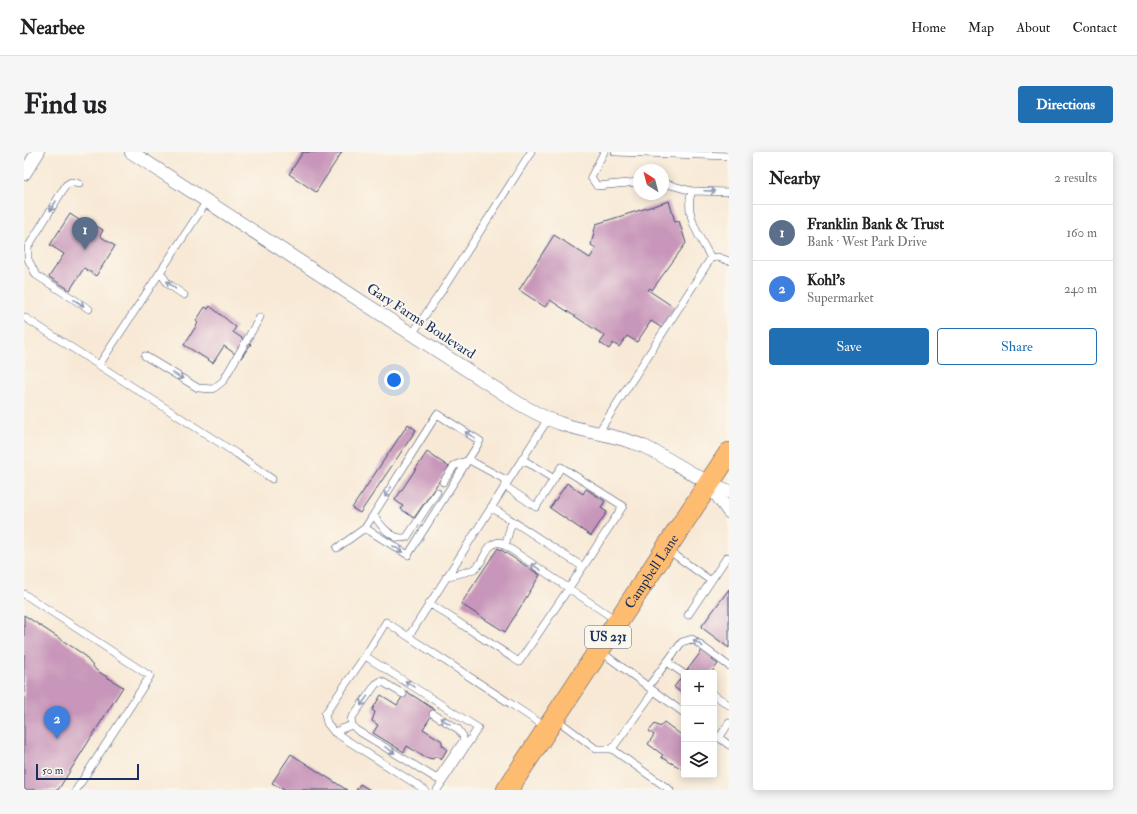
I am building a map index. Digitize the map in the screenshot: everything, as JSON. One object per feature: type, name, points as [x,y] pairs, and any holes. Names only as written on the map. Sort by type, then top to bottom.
[{"type":"main road","name":"Campbell Lane","points":[[508,790],[729,453]]},
{"type":"street","points":[[24,174],[38,152]]},
{"type":"street","name":"Gary Farms Boulevard","points":[[131,152],[518,403],[548,419],[645,447],[709,484]]},
{"type":"street","points":[[709,484],[729,491]]},
{"type":"street","points":[[709,484],[729,512]]},
{"type":"lane","points":[[412,334],[441,292],[531,152]]},
{"type":"lane","points":[[604,152],[591,177],[597,186],[633,183]]},
{"type":"lane","points":[[616,152],[729,156]]},
{"type":"lane","points":[[79,184],[70,182],[66,185],[28,247],[28,259],[36,275],[89,309]]},
{"type":"lane","points":[[669,184],[692,191],[729,192]]},
{"type":"lane","points":[[692,191],[689,198],[691,215],[698,234],[711,258]]},
{"type":"lane","points":[[99,365],[207,201]]},
{"type":"lane","points":[[598,433],[711,258],[718,257],[729,261]]},
{"type":"lane","points":[[160,272],[168,284],[184,295]]},
{"type":"lane","points":[[24,317],[238,454],[272,480]]},
{"type":"lane","points":[[145,356],[198,388],[213,389],[223,381],[260,317]]},
{"type":"lane","points":[[337,548],[365,528],[438,414],[480,441],[408,555],[365,528]]},
{"type":"lane","points":[[409,636],[548,419]]},
{"type":"lane","points":[[522,459],[554,479]]},
{"type":"lane","points":[[429,603],[518,662],[623,506],[561,467],[536,507],[506,484],[469,460]]},
{"type":"lane","points":[[443,482],[455,465],[469,460]]},
{"type":"lane","points":[[374,515],[381,526],[401,539],[407,537],[437,492]]},
{"type":"lane","points":[[492,507],[583,567]]},
{"type":"lane","points":[[505,546],[512,520]]},
{"type":"lane","points":[[446,577],[477,567],[487,550],[494,543],[500,542],[618,622]]},
{"type":"lane","points":[[666,549],[711,581]]},
{"type":"lane","points":[[688,616],[727,557],[729,558]]},
{"type":"lane","points":[[24,594],[150,676],[76,790]]},
{"type":"lane","points":[[425,790],[334,732],[327,723],[324,714],[365,656],[386,622],[596,749],[612,749],[670,790]]},
{"type":"lane","points":[[648,687],[682,642],[692,638],[729,666]]},
{"type":"lane","points":[[599,650],[681,711]]},
{"type":"lane","points":[[365,656],[478,728],[441,789]]},
{"type":"lane","points":[[667,662],[681,672]]},
{"type":"lane","points":[[404,694],[381,681],[376,684],[351,719],[352,725],[357,730],[437,779],[463,741],[463,736],[458,729],[433,714]]},
{"type":"lane","points":[[612,749],[654,692]]},
{"type":"lane","points":[[717,697],[729,705]]},
{"type":"lane","points":[[717,735],[729,723]]},
{"type":"lane","points":[[334,732],[352,725]]},
{"type":"lane","points":[[717,737],[729,745]]},
{"type":"building","points":[[303,152],[342,152],[316,192],[289,174]]},
{"type":"building","points":[[669,201],[675,222],[679,221],[686,243],[652,290],[650,288],[648,290],[675,308],[662,328],[651,321],[637,342],[627,336],[619,347],[613,343],[609,349],[600,343],[605,336],[550,300],[545,307],[519,290],[554,235],[590,258],[596,248],[591,245],[596,224]]},
{"type":"building","points":[[70,214],[88,226],[90,222],[103,230],[100,236],[115,246],[96,276],[84,268],[70,290],[49,277],[64,254],[50,245]]},
{"type":"building","points":[[210,306],[236,327],[233,332],[251,344],[241,358],[224,346],[213,363],[184,345],[198,323],[196,321],[205,307],[208,309]]},
{"type":"building","points":[[408,424],[416,430],[360,513],[352,508]]},
{"type":"building","points":[[427,452],[449,467],[414,518],[401,509],[403,506],[395,500]]},
{"type":"building","points":[[567,483],[583,494],[586,489],[605,501],[601,508],[607,512],[591,536],[550,508]]},
{"type":"building","points":[[498,548],[540,575],[505,632],[461,604]]},
{"type":"building","points":[[729,589],[729,648],[701,627]]},
{"type":"building","points":[[24,615],[83,654],[96,670],[123,687],[58,790],[24,790]]},
{"type":"building","points":[[703,649],[714,657],[712,660],[718,664],[713,670],[687,670]]},
{"type":"building","points":[[681,678],[681,693],[674,687]]},
{"type":"building","points":[[406,691],[435,710],[423,729],[442,741],[442,745],[447,749],[441,760],[436,756],[433,759],[424,757],[407,746],[404,752],[373,733],[378,725],[372,721],[375,712],[372,710],[381,695],[397,705]]},
{"type":"building","points":[[664,722],[681,735],[681,768],[661,757],[663,755],[648,744],[654,735],[649,731],[655,724],[660,727]]},
{"type":"building","points":[[291,754],[347,790],[284,790],[272,783]]},
{"type":"building","points":[[360,784],[370,790],[356,790]]},
{"type":"place","name":"Franklin Bank & Trust","points":[[85,250]]},
{"type":"place","name":"Kohl's","points":[[57,739]]}]
